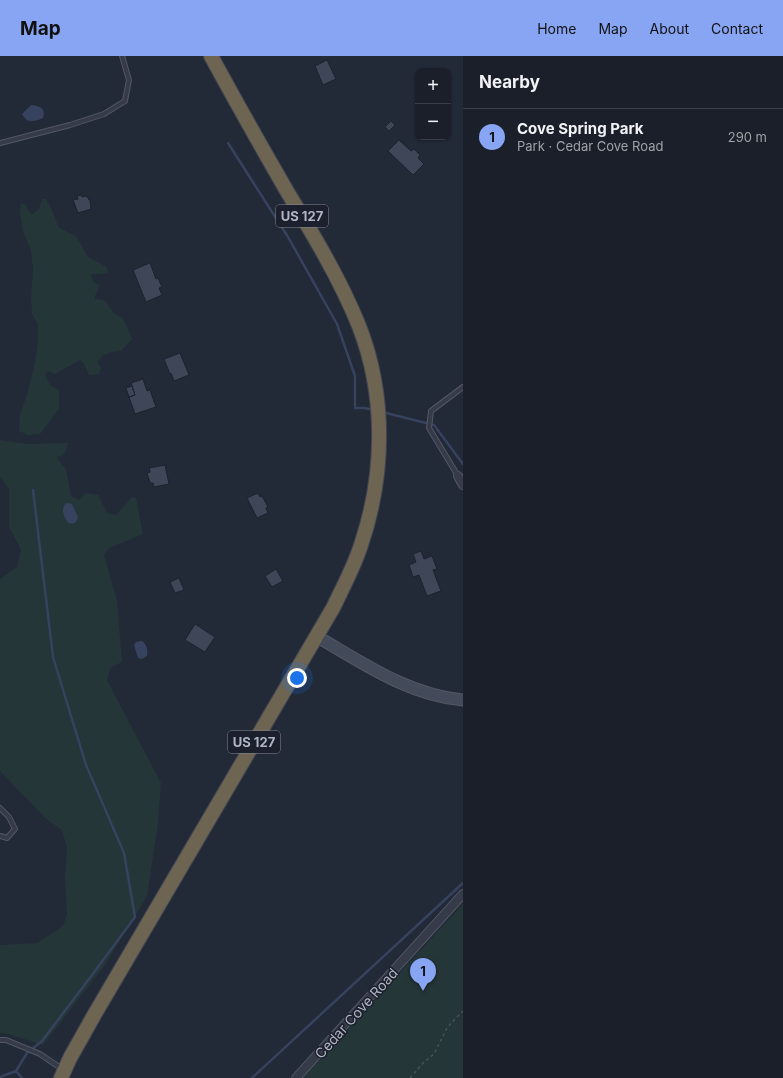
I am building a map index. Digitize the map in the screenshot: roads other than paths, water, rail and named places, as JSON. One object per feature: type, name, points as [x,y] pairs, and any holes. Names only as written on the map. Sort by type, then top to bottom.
[{"type":"highway","name":"US 127","points":[[63,1074],[81,1037],[333,608],[353,567],[361,546],[370,512],[377,471],[379,436],[377,400],[373,371],[359,327],[339,281],[211,56]]},
{"type":"street","points":[[458,476],[463,485]]},
{"type":"street","points":[[316,636],[378,672],[407,686],[424,693],[463,700]]},
{"type":"street","name":"Cedar Cove Road","points":[[296,1078],[463,894]]},
{"type":"lane","points":[[0,143],[70,125],[104,114],[125,101],[129,80],[122,56]]},
{"type":"lane","points":[[458,476],[429,428],[432,411],[463,387]]},
{"type":"lane","points":[[0,808],[9,817],[16,829],[7,838],[0,836]]},
{"type":"lane","points":[[0,1040],[6,1040],[40,1054],[63,1074]]},
{"type":"water","points":[[31,105],[42,108],[44,112],[43,118],[28,121],[24,117],[22,114]]},
{"type":"water","points":[[66,503],[72,504],[78,517],[76,522],[72,524],[68,523],[63,513],[63,508]]},
{"type":"water","points":[[142,641],[146,646],[147,656],[142,659],[138,658],[134,645],[136,642]]},
{"type":"waterway","points":[[228,143],[288,237],[337,324],[355,376],[355,408],[373,410]]},
{"type":"waterway","points":[[382,412],[434,425],[463,464]]},
{"type":"waterway","points":[[0,1077],[16,1071],[27,1053],[42,1041],[135,917],[124,853],[86,765],[53,657],[33,490]]},
{"type":"waterway","points":[[252,1078],[463,883]]},
{"type":"waterway","points":[[16,1071],[22,1078]]},
{"type":"place","name":"Cove Spring Park","points":[[423,991]]}]
